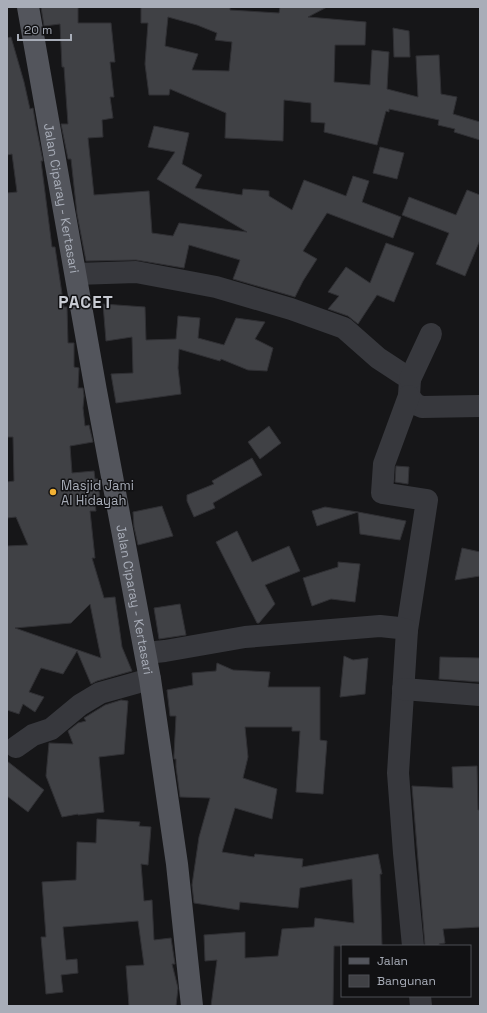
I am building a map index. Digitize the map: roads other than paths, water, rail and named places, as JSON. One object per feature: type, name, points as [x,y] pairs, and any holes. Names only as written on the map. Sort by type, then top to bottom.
[{"type":"main road","name":"Jalan Ciparay - Kertasari","points":[[28,7],[146,653],[177,864],[192,1006]]},
{"type":"street","points":[[76,274],[136,272],[216,287],[291,309],[344,328],[410,388],[415,404],[422,407],[480,406]]},
{"type":"street","points":[[413,945],[398,773],[407,630],[427,500],[382,493],[384,464],[410,388],[431,334]]},
{"type":"street","points":[[146,653],[245,637],[380,626],[407,630]]},
{"type":"street","points":[[16,747],[33,735],[50,729],[80,705],[100,693],[150,679]]},
{"type":"street","points":[[403,689],[480,695]]},
{"type":"place","name":"Masjid Jami Al Hidayah","points":[[53,492]]},
{"type":"district","name":"PACET","points":[[86,302]]}]
